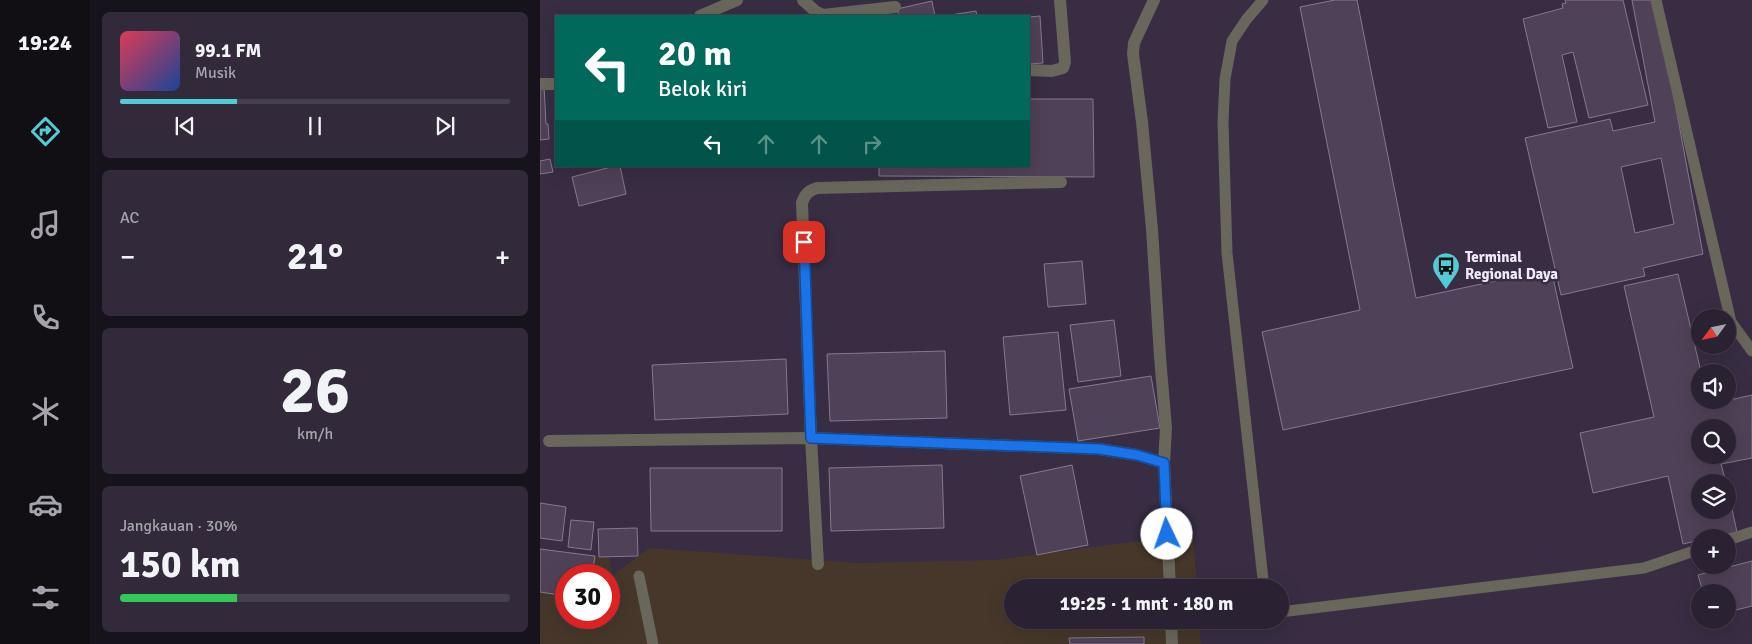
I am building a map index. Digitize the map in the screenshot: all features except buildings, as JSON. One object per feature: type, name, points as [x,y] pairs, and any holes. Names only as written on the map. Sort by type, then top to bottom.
[{"type":"street","points":[[702,15],[737,0]]},
{"type":"street","points":[[803,0],[815,11],[823,15],[895,8]]},
{"type":"street","points":[[1030,70],[1052,71],[1063,68],[1065,62],[1060,0]]},
{"type":"street","points":[[1154,0],[1134,43],[1134,54],[1152,229],[1166,428],[1164,463],[1170,579]]},
{"type":"street","points":[[540,84],[555,84]]},
{"type":"street","points":[[818,564],[802,203],[806,193],[817,188],[1061,182]]},
{"type":"street","points":[[549,441],[811,438],[1099,449],[1137,455],[1164,463]]},
{"type":"street","points":[[1171,629],[1172,644]]},
{"type":"lane","points":[[1263,0],[1232,41],[1225,79],[1222,122],[1227,253],[1263,579]]},
{"type":"lane","points":[[1656,0],[1731,322],[1752,352]]},
{"type":"lane","points":[[1736,537],[1752,532]]},
{"type":"lane","points":[[1289,611],[1644,568],[1691,552]]},
{"type":"lane","points":[[639,576],[653,644]]},
{"type":"shaded area","points":[[1193,534],[1196,579],[1004,579],[1004,629],[1200,629],[1201,644],[540,644],[540,549],[609,557],[611,564],[555,564],[555,629],[620,629],[620,570],[650,548],[857,563],[995,560]]},
{"type":"place","name":"Terminal Regional Daya","points":[[1446,290]]},
{"type":"route","points":[[804,242],[811,438],[1086,448],[1137,455],[1164,463],[1167,534]]}]
